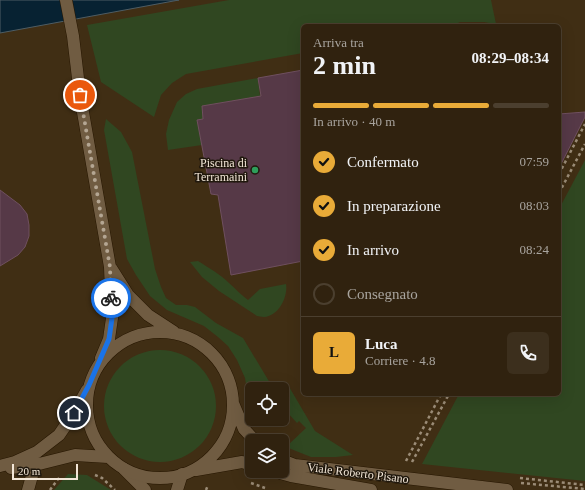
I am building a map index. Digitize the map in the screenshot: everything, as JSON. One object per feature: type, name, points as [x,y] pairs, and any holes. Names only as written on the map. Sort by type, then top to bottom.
[{"type":"main road","points":[[0,467],[37,452],[59,435],[74,413],[95,372],[109,339],[112,318],[110,267],[80,95],[73,36],[66,0]]},
{"type":"main road","points":[[110,267],[128,295],[148,315],[175,333]]},
{"type":"main road","points":[[95,372],[104,359],[118,345],[135,335],[155,331],[175,333],[198,341],[216,357],[228,379],[233,402],[244,428],[249,434]]},
{"type":"main road","points":[[89,385],[87,397],[88,419],[95,440],[108,457],[124,469],[145,490]]},
{"type":"main road","points":[[178,490],[186,473],[208,460],[222,444],[230,424],[233,402]]},
{"type":"main road","points":[[0,467],[35,465],[75,455],[108,457]]},
{"type":"main road","points":[[124,469],[143,476],[167,478],[242,462],[245,463]]},
{"type":"main road","name":"Viale Roberto Pisano","points":[[289,463],[295,466],[507,490]]},
{"type":"main road","points":[[28,490],[35,465]]},
{"type":"main road","name":"Viale Roberto Pisano","points":[[289,475],[371,490]]},
{"type":"path","points":[[561,170],[585,124]]},
{"type":"path","points":[[561,188],[585,144]]},
{"type":"path","points":[[405,462],[440,396]]},
{"type":"path","points":[[409,466],[448,396]]},
{"type":"path","points":[[90,472],[102,478],[115,490]]},
{"type":"path","points":[[50,490],[62,477]]},
{"type":"green space","points":[[229,0],[491,0],[496,24],[484,22],[460,22],[456,24],[301,24],[301,53],[186,74],[172,83],[161,95],[154,117],[101,82],[87,25]]},
{"type":"green space","points":[[258,78],[260,96],[202,106],[203,119],[197,120],[202,145],[168,150],[166,134],[169,120],[177,102],[186,94],[197,89]]},
{"type":"green space","points":[[106,119],[121,132],[132,152],[155,269],[166,298],[176,305],[195,307],[216,323],[243,338],[269,382],[246,382],[237,360],[228,346],[204,326],[167,310],[150,296],[136,275],[127,259],[104,130]]},
{"type":"green space","points":[[585,160],[585,481],[422,464],[458,396],[561,396],[561,205]]},
{"type":"green space","points":[[198,261],[222,277],[248,300],[260,289],[286,284],[286,294],[284,300],[278,310],[269,316],[257,316],[219,291],[202,277],[190,262]]},
{"type":"green space","points":[[160,350],[182,354],[200,366],[212,384],[216,406],[212,428],[200,446],[182,458],[160,462],[138,458],[120,446],[108,428],[104,406],[108,384],[120,366],[138,354]]},
{"type":"green space","points":[[289,387],[315,431],[353,455],[311,457],[289,448],[289,444],[306,428],[299,421],[297,423],[289,414]]},
{"type":"green space","points":[[68,474],[87,475],[111,490],[54,490]]},
{"type":"water","points":[[0,0],[179,0],[0,33]]},
{"type":"building","name":"Piscina di Terramaini","points":[[301,70],[301,261],[231,275],[218,195],[211,194],[197,120],[203,119],[202,106],[261,96],[258,78]]},
{"type":"building","points":[[585,112],[585,117],[561,164],[561,114]]},
{"type":"building","points":[[0,190],[20,205],[27,214],[29,236],[25,247],[18,255],[0,266]]},
{"type":"way so far","points":[[80,95],[110,267],[111,298]]},
{"type":"place","name":"Piscina di Terramaini","points":[[255,170]]},
{"type":"route","points":[[74,413],[89,385],[109,339],[112,318],[111,298]]}]
